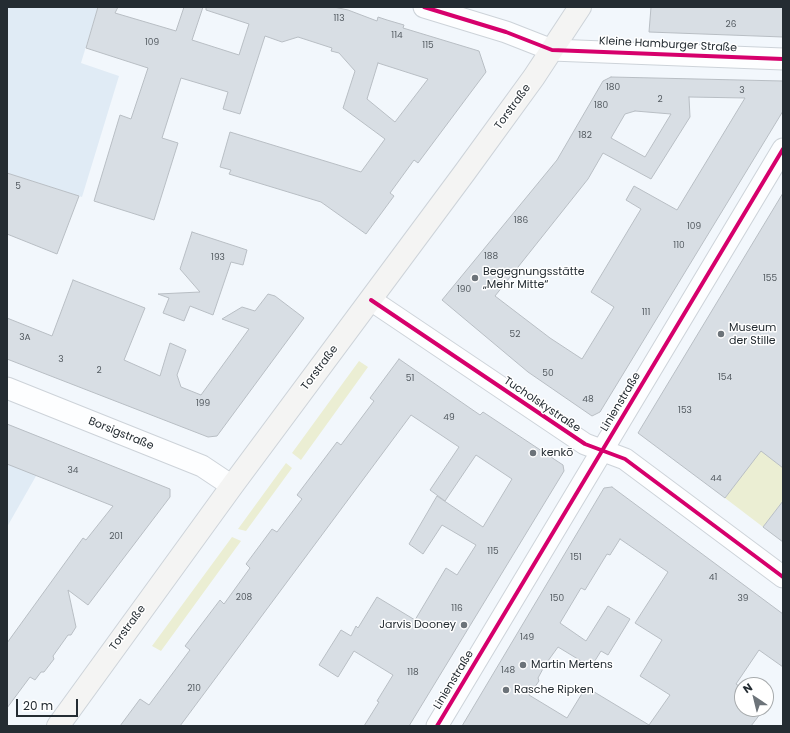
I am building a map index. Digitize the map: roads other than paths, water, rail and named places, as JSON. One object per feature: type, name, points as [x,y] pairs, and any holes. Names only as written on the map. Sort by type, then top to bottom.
[{"type":"main road","name":"Torstraße","points":[[58,726],[232,486],[466,172],[552,50],[580,7]]},
{"type":"street","name":"Kleine Hamburger Straße","points":[[424,7],[506,32],[552,50],[783,59]]},
{"type":"street","name":"Linienstraße","points":[[437,726],[783,149]]},
{"type":"street","name":"Tucholskystraße","points":[[371,300],[579,440],[625,460],[783,577]]},
{"type":"street","name":"Borsigstraße","points":[[7,388],[202,466],[232,486]]},
{"type":"place","name":"Begegnungsstätte „Mehr Mitte“","points":[[475,278]]},
{"type":"place","name":"Museum der Stille","points":[[721,334]]},
{"type":"place","name":"kenkō","points":[[533,453]]},
{"type":"place","name":"Jarvis Dooney","points":[[464,625]]},
{"type":"place","name":"Martin Mertens","points":[[523,665]]},
{"type":"place","name":"Rasche Ripken","points":[[506,690]]}]
